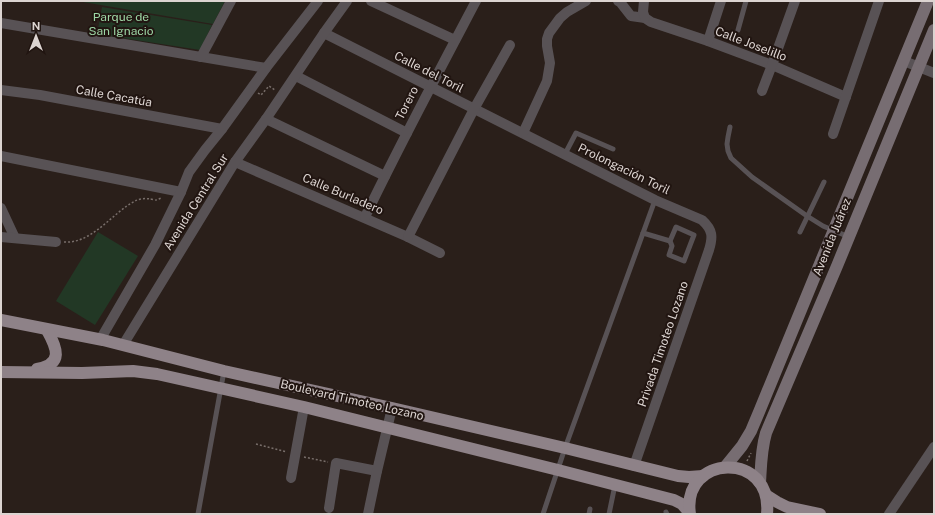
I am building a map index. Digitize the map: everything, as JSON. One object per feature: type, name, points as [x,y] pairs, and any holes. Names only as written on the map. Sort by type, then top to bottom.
[{"type":"main road","name":"Avenida Juárez","points":[[725,467],[742,446],[756,419],[928,1]]},
{"type":"main road","name":"Avenida Juárez","points":[[760,483],[763,443],[766,433],[849,237],[918,67],[934,32]]},
{"type":"main road","name":"Boulevard Timoteo Lozano","points":[[1,320],[110,342],[224,372],[392,408],[678,476],[704,476]]},
{"type":"main road","points":[[20,372],[42,368],[48,366],[54,361],[56,353],[54,343],[47,330]]},
{"type":"main road","name":"Boulevard Timoteo Lozano","points":[[1,372],[82,373],[133,371],[157,374],[304,407],[615,484],[674,500],[682,504],[689,513]]},
{"type":"main road","points":[[435,440],[440,419]]},
{"type":"main road","points":[[689,513],[691,492],[696,483],[710,471],[725,467],[734,467],[753,475],[760,483],[766,495],[768,504],[767,514]]},
{"type":"main road","points":[[766,495],[787,507],[820,514]]},
{"type":"street","points":[[201,57],[231,1]]},
{"type":"street","points":[[110,342],[189,172],[318,1]]},
{"type":"street","name":"Avenida Central Sur","points":[[110,342],[347,1]]},
{"type":"street","points":[[371,1],[455,40]]},
{"type":"street","name":"Torero","points":[[365,217],[406,133],[476,1]]},
{"type":"street","points":[[523,134],[547,81],[550,70],[546,46],[549,33],[560,18],[586,1]]},
{"type":"street","name":"Calle Joselillo","points":[[618,1],[631,16],[645,18],[651,22],[772,65],[846,97]]},
{"type":"street","points":[[644,1],[643,12],[645,18]]},
{"type":"street","points":[[708,41],[721,1]]},
{"type":"street","points":[[762,91],[795,1]]},
{"type":"street","points":[[833,134],[879,1]]},
{"type":"street","points":[[1,23],[266,68]]},
{"type":"street","name":"Calle del Toril","points":[[324,33],[523,134]]},
{"type":"street","points":[[408,237],[474,109],[510,45]]},
{"type":"street","points":[[904,61],[934,73]]},
{"type":"street","points":[[296,76],[406,133]]},
{"type":"street","name":"Calle Cacatúa","points":[[1,90],[222,129]]},
{"type":"street","points":[[266,119],[385,176]]},
{"type":"street","name":"Prolongación Toril","points":[[523,134],[655,200],[702,220],[710,230]]},
{"type":"street","points":[[1,156],[181,192]]},
{"type":"street","name":"Calle Burladero","points":[[235,162],[365,217],[440,253]]},
{"type":"street","points":[[1,208],[15,238]]},
{"type":"street","name":"Privada Timoteo Lozano","points":[[634,466],[709,250],[711,243],[710,230]]},
{"type":"street","points":[[1,237],[56,242]]},
{"type":"street","points":[[291,478],[304,407]]},
{"type":"street","points":[[368,514],[392,408]]},
{"type":"street","points":[[889,514],[934,447]]},
{"type":"street","points":[[329,508],[336,463],[377,471]]},
{"type":"lane","points":[[738,30],[746,1]]},
{"type":"lane","points":[[730,127],[728,151],[731,158],[752,177],[806,216],[823,226],[849,237]]},
{"type":"lane","points":[[565,154],[576,133],[613,149]]},
{"type":"lane","points":[[800,232],[806,216],[824,182]]},
{"type":"lane","points":[[543,514],[564,448],[655,200]]},
{"type":"lane","points":[[676,227],[694,235],[684,261],[669,255],[672,246],[670,241],[676,227]]},
{"type":"lane","points":[[643,233],[670,241]]},
{"type":"lane","points":[[198,514],[224,372]]},
{"type":"lane","points":[[609,514],[615,484]]},
{"type":"path","points":[[251,89],[261,95],[269,86],[276,91]]},
{"type":"path","points":[[56,242],[70,243],[80,240],[91,234],[114,215],[138,199],[156,200],[162,198]]},
{"type":"path","points":[[256,444],[313,460],[336,463]]},
{"type":"green space","points":[[77,1],[225,1],[213,24]]},
{"type":"green space","name":"Parque de San Ignacio","points":[[102,7],[212,25],[200,50],[97,34]]},
{"type":"green space","points":[[98,232],[138,256],[95,325],[56,301]]}]
